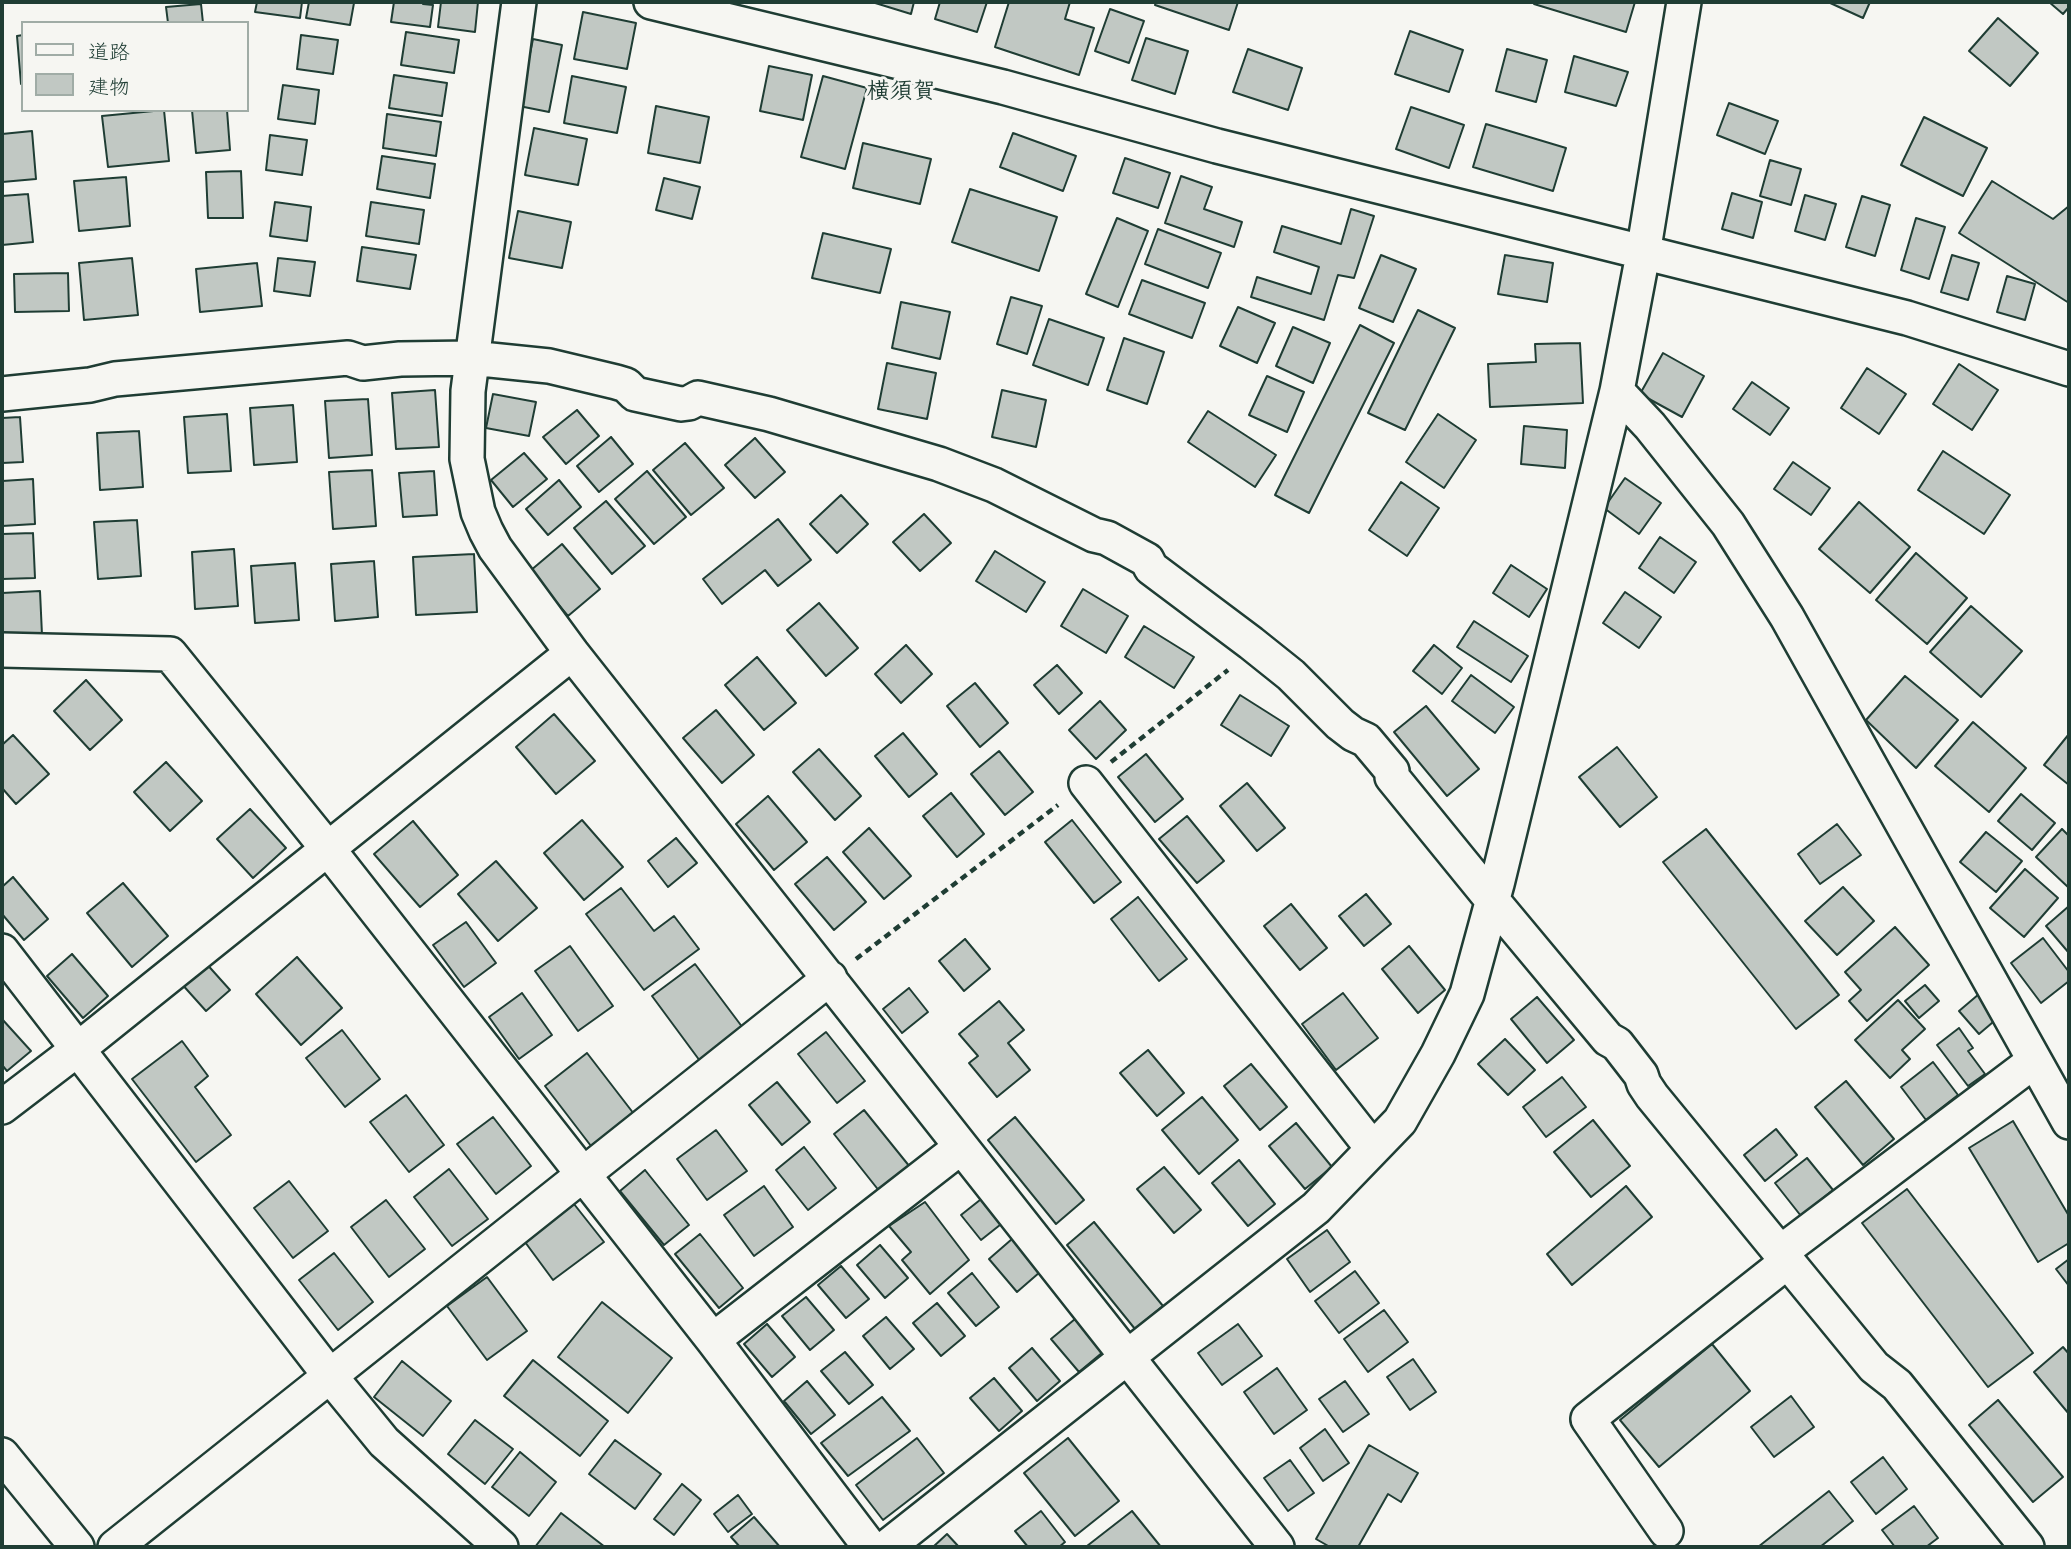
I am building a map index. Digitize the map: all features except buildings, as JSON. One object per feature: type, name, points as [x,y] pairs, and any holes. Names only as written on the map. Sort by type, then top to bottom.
[{"type":"street","points":[[519,2],[471,358],[467,459],[478,512],[495,548],[572,653],[1277,1547]]},
{"type":"street","points":[[651,2],[1003,87],[1217,146],[1907,318],[2069,369]]},
{"type":"street","points":[[887,1547],[1316,1208],[1400,1121],[1438,1054],[1467,994],[1493,901],[1617,391],[1643,254],[1684,2]]},
{"type":"street","points":[[2,394],[90,385],[115,379],[348,358],[363,363],[400,359],[471,358],[572,370],[626,385],[635,394],[681,404],[698,398],[769,414],[939,464],[994,485],[1147,559],[1151,568],[1165,580],[1256,647],[1291,675],[1346,729],[1366,740],[1392,771],[1392,777],[1493,901],[1608,1039],[1617,1044],[1641,1074],[1652,1096],[1874,1367],[1897,1385],[2028,1547]]},
{"type":"street","points":[[1617,391],[1650,426],[1728,524],[1787,617],[2069,1122]]},
{"type":"street","points":[[2,650],[170,654],[328,849],[713,1340],[870,1547]]},
{"type":"street","points":[[2,1107],[572,653]]},
{"type":"street","points":[[1086,783],[1373,1149]]},
{"type":"street","points":[[2,951],[384,1442],[501,1547]]},
{"type":"street","points":[[115,1547],[830,978]]},
{"type":"street","points":[[1664,1542],[1588,1419],[1784,1256],[2034,1061]]},
{"type":"street","points":[[713,1340],[961,1147]]},
{"type":"street","points":[[2,1455],[77,1547]]},
{"type":"path","points":[[830,978],[996,854],[1256,647]]},
{"type":"district","name":"横須賀","points":[[901,91]]}]
